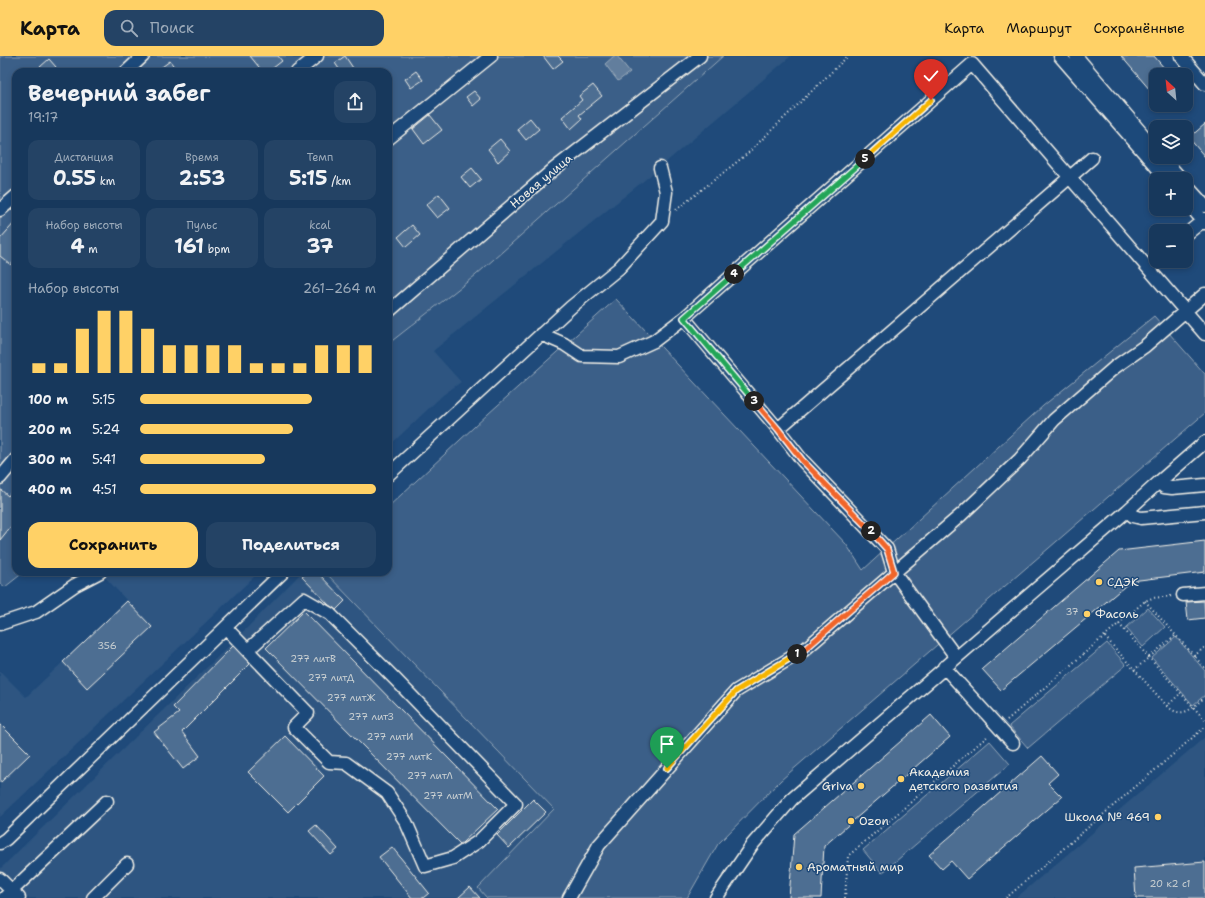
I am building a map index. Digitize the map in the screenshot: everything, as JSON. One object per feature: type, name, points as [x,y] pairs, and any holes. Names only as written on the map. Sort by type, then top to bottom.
[{"type":"street","points":[[130,68],[143,56]]},
{"type":"street","points":[[302,68],[317,56]]},
{"type":"street","points":[[392,136],[491,56]]},
{"type":"street","name":"Новая улица","points":[[392,309],[554,169],[700,56]]},
{"type":"street","points":[[1060,56],[1161,172]]},
{"type":"street","points":[[1076,56],[1149,142]]},
{"type":"street","points":[[1181,56],[1205,84]]},
{"type":"street","points":[[541,334],[564,344],[582,356],[619,357],[654,341],[684,318],[972,64],[1205,334]]},
{"type":"street","points":[[778,429],[1092,158]]},
{"type":"street","points":[[1168,164],[1175,172]]},
{"type":"street","points":[[392,471],[571,307],[619,268],[662,221],[666,192],[660,168]]},
{"type":"street","points":[[1193,193],[1205,206]]},
{"type":"street","points":[[0,210],[12,200]]},
{"type":"street","points":[[1193,209],[1204,221],[1193,229]]},
{"type":"street","points":[[569,898],[599,845],[736,691],[804,650],[961,515],[1020,459],[1054,420],[1115,367],[1145,346],[1205,294]]},
{"type":"street","points":[[684,318],[778,429],[802,460],[887,549],[894,572],[956,657]]},
{"type":"street","points":[[716,898],[752,845],[792,799],[1205,442]]},
{"type":"street","points":[[0,478],[12,463]]},
{"type":"street","points":[[1159,482],[1164,487],[1172,488],[1205,485]]},
{"type":"street","points":[[1127,511],[1133,516],[1141,518],[1205,512]]},
{"type":"street","points":[[0,624],[36,612],[75,585],[92,576]]},
{"type":"street","points":[[0,843],[6,839],[226,628],[277,576]]},
{"type":"street","points":[[1184,595],[1205,593]]},
{"type":"street","points":[[226,628],[308,713],[294,728],[330,762],[346,762],[387,793],[406,822],[425,866],[453,858],[479,841],[516,804],[330,614],[304,599],[248,650]]},
{"type":"street","points":[[944,667],[1013,743]]},
{"type":"street","points":[[0,878],[11,896],[107,801]]},
{"type":"street","points":[[93,898],[127,864]]},
{"type":"path","points":[[662,221],[747,154],[848,56]]},
{"type":"path","points":[[1145,601],[1205,668]]},
{"type":"path","points":[[1119,624],[1205,720]]},
{"type":"path","points":[[1134,670],[1176,635]]},
{"type":"path","points":[[1105,636],[1167,706],[1176,713],[1182,713],[1193,707],[1205,697]]},
{"type":"path","points":[[1194,656],[1205,647]]},
{"type":"path","points":[[1167,706],[1181,694]]},
{"type":"path","points":[[1006,898],[1205,727]]},
{"type":"shaded area","points":[[0,56],[723,56],[476,275],[392,341],[392,68],[12,68],[12,576],[19,576],[5,587],[0,583]]},
{"type":"shaded area","points":[[614,56],[617,56],[630,72],[618,81],[605,64]]},
{"type":"shaded area","points":[[723,56],[791,56],[652,174],[433,351],[461,382],[443,395],[392,443],[392,341],[476,275]]},
{"type":"shaded area","points":[[616,299],[846,544],[863,570],[1043,406],[1154,316],[1205,374],[1205,413],[781,780],[718,844],[687,898],[487,898],[478,888],[554,809],[329,576],[392,576],[392,503],[488,414]]},
{"type":"shaded area","points":[[104,576],[255,576],[0,817],[0,671],[26,697],[127,601]]},
{"type":"shaded area","points":[[298,576],[329,576],[555,810],[478,888],[487,898],[0,898],[0,869],[237,638]]},
{"type":"shaded area","points":[[1148,608],[1165,627],[1143,647],[1126,628]]},
{"type":"shaded area","points":[[1176,637],[1205,671],[1205,695],[1193,705],[1152,658]]},
{"type":"shaded area","points":[[1107,643],[1126,665],[1028,748],[1009,726]]},
{"type":"shaded area","name":"Школа № 469","points":[[1205,737],[1205,898],[1016,898]]},
{"type":"shaded area","points":[[990,741],[1010,764],[882,873],[863,850]]},
{"type":"building","points":[[250,56],[278,56],[282,61],[273,68],[260,68]]},
{"type":"building","points":[[345,56],[353,68],[338,68],[335,63]]},
{"type":"building","points":[[543,56],[558,56],[563,61],[553,69]]},
{"type":"building","points":[[1121,56],[1154,56],[1164,68],[1149,68],[1149,89]]},
{"type":"building","points":[[49,59],[56,67],[41,68],[40,67]]},
{"type":"building","points":[[170,61],[175,68],[160,68]]},
{"type":"building","points":[[416,71],[423,80],[411,88],[405,79]]},
{"type":"building","points":[[593,85],[602,96],[579,115],[582,119],[571,129],[562,117],[582,100],[579,96]]},
{"type":"building","points":[[474,91],[481,99],[473,106],[466,97]]},
{"type":"building","points":[[430,115],[442,130],[424,144],[413,129]]},
{"type":"building","points":[[530,118],[539,129],[526,140],[517,129]]},
{"type":"building","points":[[1205,124],[1205,157],[1193,143],[1193,134]]},
{"type":"building","points":[[500,139],[510,151],[498,162],[488,149]]},
{"type":"building","points":[[472,168],[481,179],[470,188],[461,177]]},
{"type":"building","points":[[439,194],[450,208],[437,218],[426,205]]},
{"type":"building","points":[[412,225],[420,235],[406,247],[398,237]]},
{"type":"building","points":[[12,226],[11,265],[0,256],[0,239]]},
{"type":"building","points":[[0,489],[8,496],[12,491],[12,525],[0,540]]},
{"type":"building","points":[[1205,541],[1205,572],[1131,581],[1001,690],[982,669],[1119,551]]},
{"type":"building","points":[[321,576],[345,601],[336,610],[329,605],[302,577]]},
{"type":"building","points":[[127,601],[152,627],[87,688],[63,662]]},
{"type":"building","points":[[1204,601],[1205,618],[1188,620],[1186,602]]},
{"type":"building","points":[[304,611],[498,809],[462,843],[460,844],[266,648]]},
{"type":"building","points":[[233,646],[250,664],[182,732],[200,756],[183,769],[154,732],[179,713],[173,707]]},
{"type":"building","points":[[931,715],[950,737],[824,846],[821,898],[789,898],[794,834]]},
{"type":"building","points":[[0,724],[30,754],[0,783]]},
{"type":"building","points":[[285,736],[324,776],[288,812],[248,772]]},
{"type":"building","points":[[1042,756],[1058,774],[1048,783],[1062,797],[967,879],[951,861],[942,869],[929,855]]},
{"type":"building","points":[[533,799],[546,812],[509,848],[497,835]]},
{"type":"building","points":[[316,825],[338,849],[331,855],[309,831]]},
{"type":"building","points":[[392,847],[429,893],[423,898],[412,898],[379,857]]},
{"type":"building","points":[[1205,862],[1205,898],[1136,898],[1134,868]]},
{"type":"building","points":[[470,887],[480,898],[458,898]]},
{"type":"place","name":"СДЭК","points":[[1099,582]]},
{"type":"place","name":"Фасоль","points":[[1087,614]]},
{"type":"place","name":"Академия детского развития","points":[[901,779]]},
{"type":"place","name":"Griva","points":[[861,786]]},
{"type":"place","name":"Школа № 469","points":[[1158,817]]},
{"type":"place","name":"Ozon","points":[[851,821]]},
{"type":"place","name":"Ароматный мир","points":[[799,867]]},
{"type":"route","points":[[667,768],[736,691],[804,650],[894,572],[887,549],[802,460],[778,429],[684,318],[931,100]]}]
